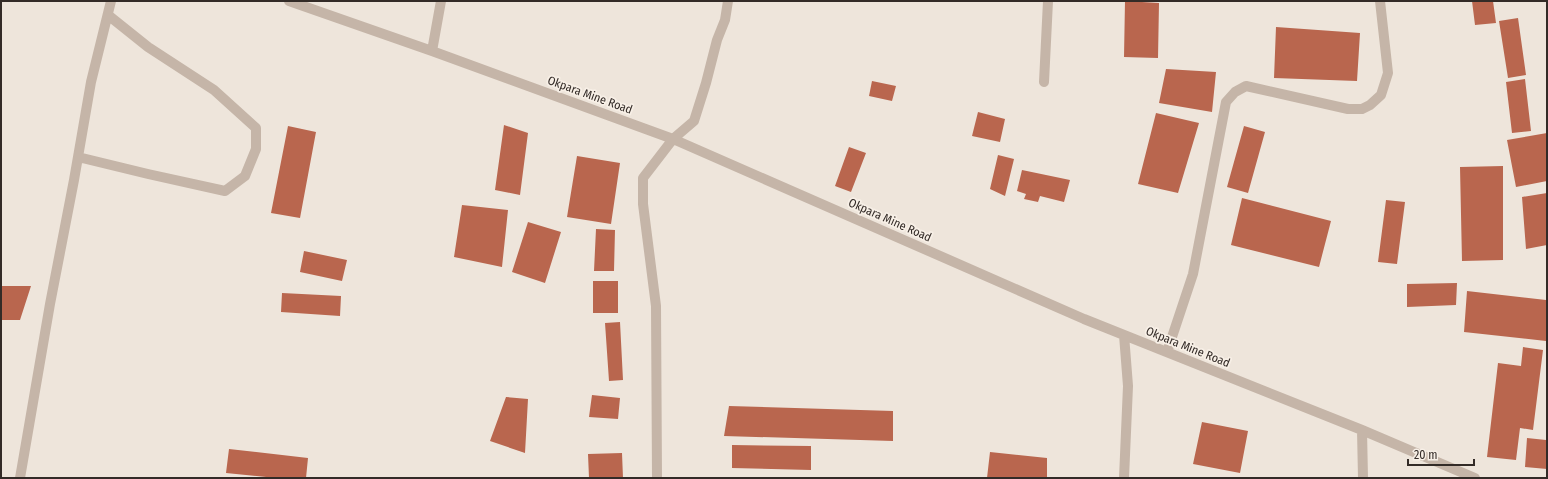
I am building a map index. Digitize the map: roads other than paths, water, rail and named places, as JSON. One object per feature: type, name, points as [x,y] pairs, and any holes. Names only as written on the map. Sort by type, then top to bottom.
[{"type":"street","points":[[20,478],[28,441],[50,304],[91,82],[111,1]]},
{"type":"street","name":"Okpara Mine Road","points":[[288,1],[432,51],[673,139],[1077,316],[1362,430],[1475,478]]},
{"type":"street","points":[[432,51],[441,1]]},
{"type":"street","points":[[657,478],[656,306],[643,204],[643,178],[673,139],[694,121],[717,40],[725,20],[728,1]]},
{"type":"street","points":[[1044,82],[1048,1]]},
{"type":"street","points":[[1167,352],[1193,274],[1226,102],[1235,92],[1246,86],[1348,109],[1362,109],[1370,105],[1382,95],[1388,73],[1380,1]]},
{"type":"street","points":[[78,157],[225,191],[246,176],[256,149],[256,128],[214,90],[148,47],[108,15]]},
{"type":"street","points":[[1124,335],[1128,386],[1124,478]]},
{"type":"street","points":[[1362,430],[1363,478]]}]
